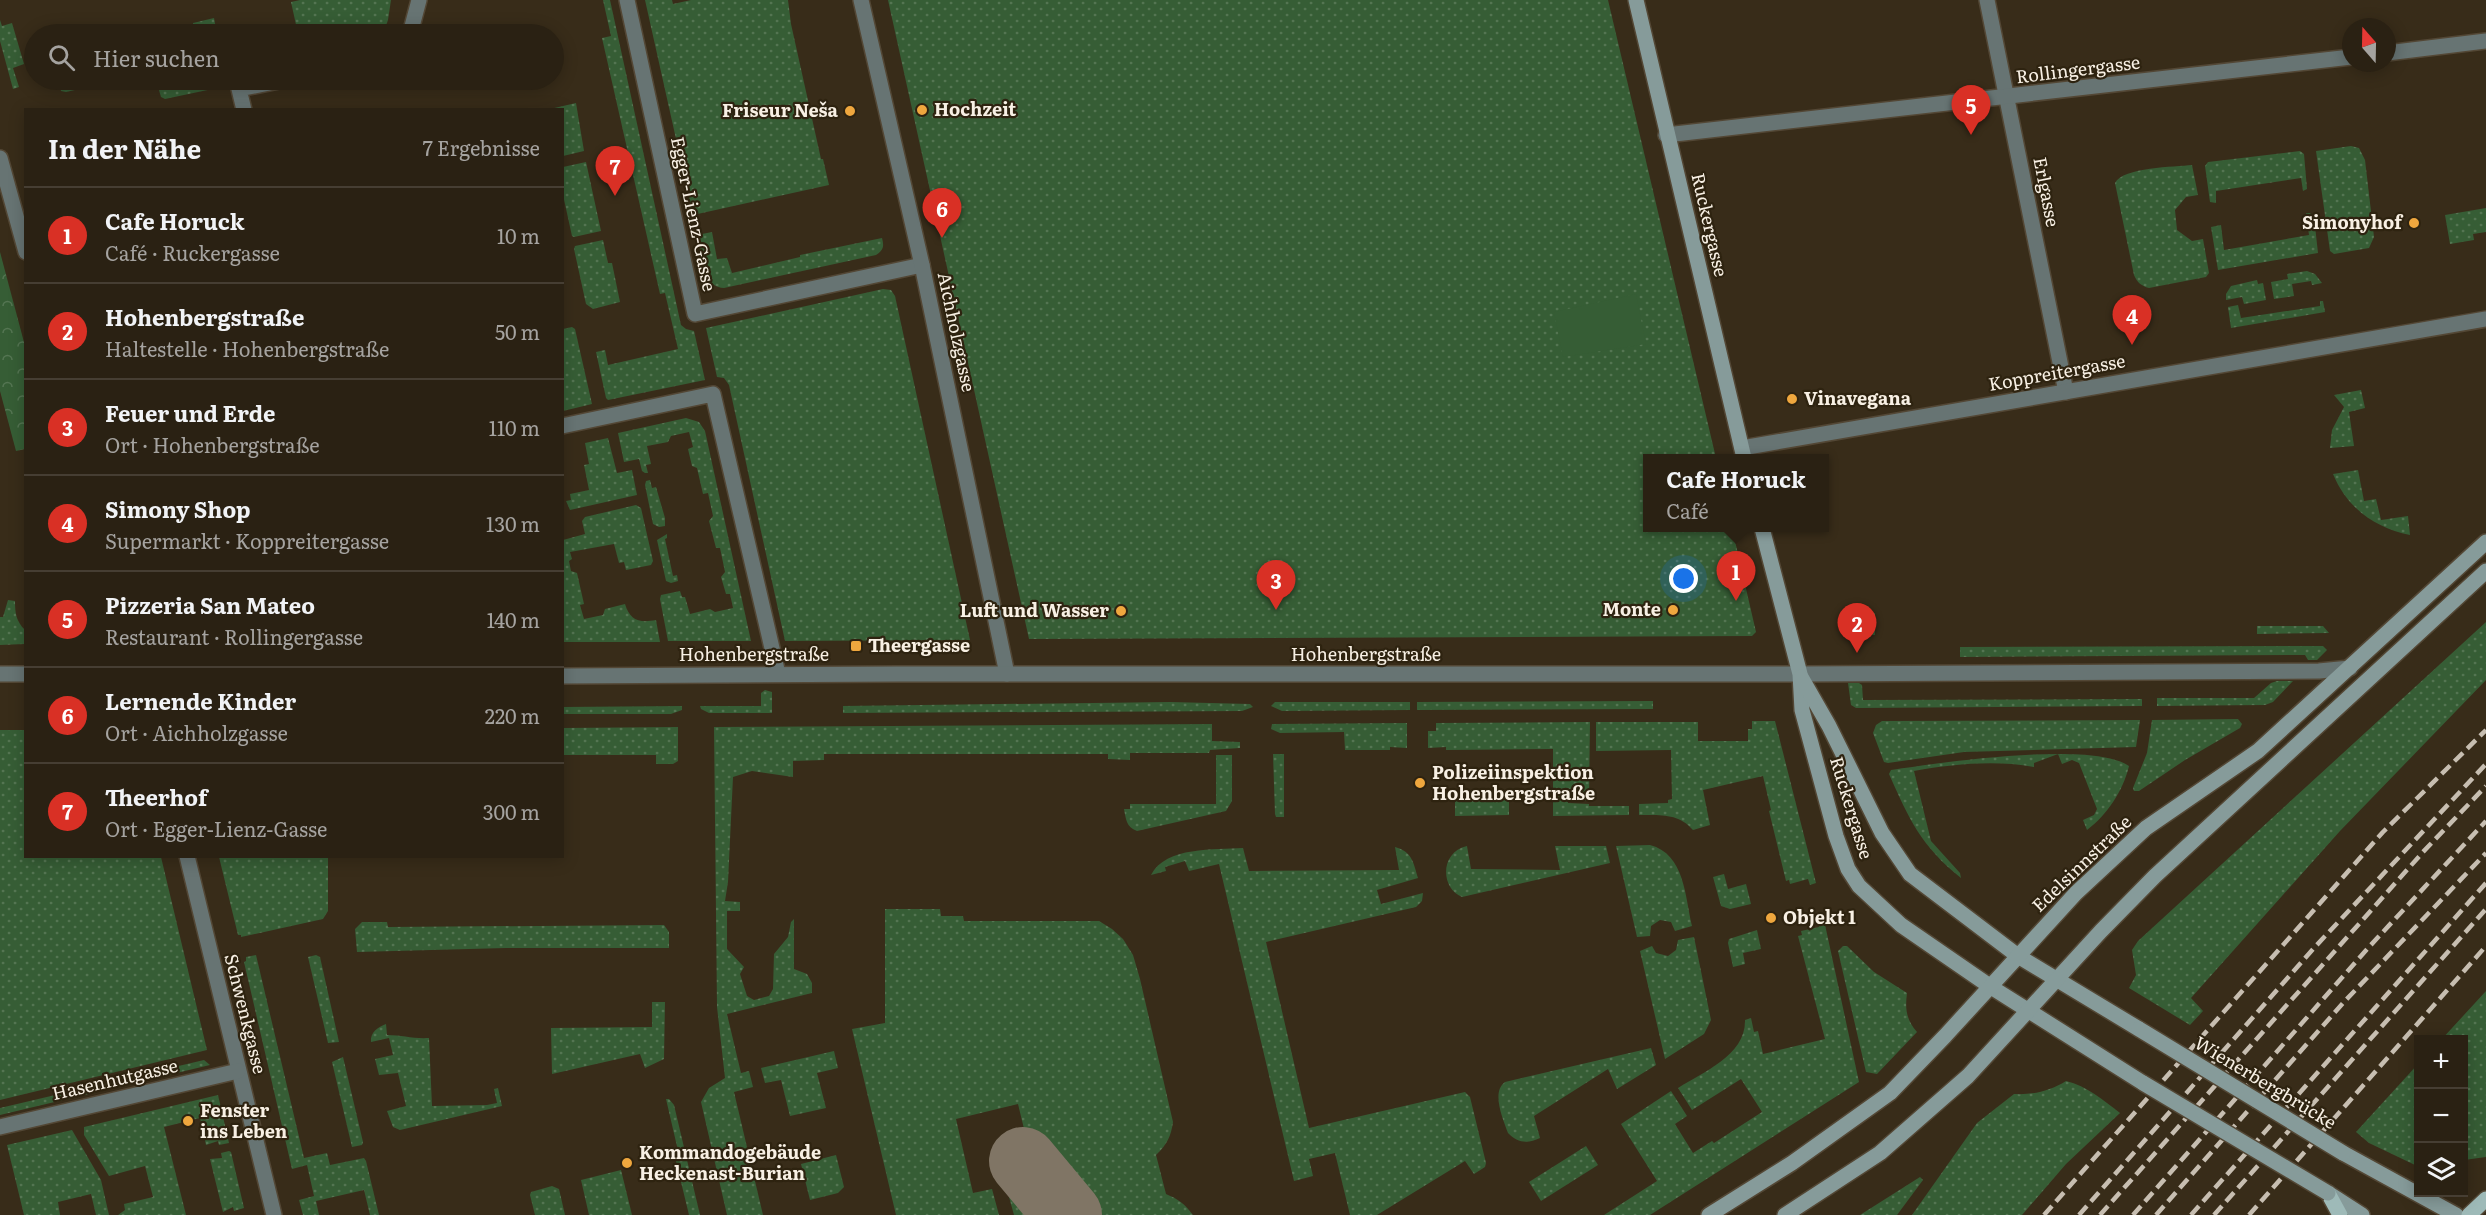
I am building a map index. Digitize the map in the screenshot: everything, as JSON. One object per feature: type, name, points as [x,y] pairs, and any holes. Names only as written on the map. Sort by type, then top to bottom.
[{"type":"main road","name":"Ruckergasse","points":[[1636,0],[1666,135],[1743,453]]},
{"type":"main road","name":"Ruckergasse","points":[[1763,532],[1800,674],[1802,710],[1840,852],[1848,870],[1859,886],[1901,925],[1991,987],[2029,1010]]},
{"type":"main road","name":"Edelsinnstraße","points":[[1709,1215],[1792,1163],[1890,1093],[1991,987],[2076,892],[2146,828],[2258,751],[2486,542]]},
{"type":"main road","points":[[1785,1215],[1852,1173],[1908,1129],[1968,1076],[2155,876],[2486,571]]},
{"type":"main road","name":"Ruckergasse","points":[[1800,674],[1882,833],[1899,861],[1922,885],[2018,956],[2056,980]]},
{"type":"main road","name":"Wienerbergbrücke","points":[[2056,980],[2355,1160],[2456,1215]]},
{"type":"main road","points":[[2029,1010],[2111,1063],[2362,1215]]},
{"type":"main road","points":[[2328,1193],[2340,1215]]},
{"type":"main road","points":[[2469,1215],[2486,1199]]},
{"type":"street","points":[[413,24],[419,0]]},
{"type":"street","name":"Egger-Lienz-Gasse","points":[[627,0],[695,314],[922,265]]},
{"type":"street","name":"Aichholzgasse","points":[[861,0],[922,265],[1007,674]]},
{"type":"street","name":"Erlgasse","points":[[1987,0],[2066,392]]},
{"type":"street","points":[[2396,52],[2486,41]]},
{"type":"street","name":"Rollingergasse","points":[[1666,135],[2342,58]]},
{"type":"street","points":[[239,90],[244,108]]},
{"type":"street","points":[[0,158],[24,245]]},
{"type":"street","name":"Koppreitergasse","points":[[1743,453],[2066,392],[2486,319]]},
{"type":"street","points":[[564,426],[713,394],[778,674]]},
{"type":"street","name":"Hohenbergstraße","points":[[564,676],[1800,674],[2308,671],[2350,668]]},
{"type":"street","points":[[0,674],[24,674]]},
{"type":"street","name":"Schwenkgasse","points":[[187,858],[274,1215]]},
{"type":"street","name":"Hasenhutgasse","points":[[0,1127],[238,1071]]},
{"type":"green space","points":[[300,0],[391,0],[387,24],[296,24],[291,2]]},
{"type":"green space","points":[[603,0],[610,0],[681,325],[694,331],[705,380],[608,400],[596,352],[605,350],[608,365],[678,349],[665,293],[660,294],[602,38],[611,36]]},
{"type":"green space","points":[[645,0],[672,0],[673,4],[691,0],[788,0],[791,24],[821,159],[823,159],[829,185],[693,215]]},
{"type":"green space","points":[[888,0],[1608,0],[1715,454],[1643,454],[1643,532],[1733,532],[1756,632],[1752,636],[1029,639]]},
{"type":"green space","points":[[214,18],[215,24],[193,24]]},
{"type":"green space","points":[[0,20],[2,26],[12,23],[24,64],[13,68],[19,87],[13,89],[0,41]]},
{"type":"green space","points":[[159,90],[208,90],[165,99],[161,97]]},
{"type":"green space","points":[[576,103],[584,151],[564,156],[564,108],[554,108]]},
{"type":"green space","points":[[2351,146],[2359,148],[2365,160],[2374,237],[2369,248],[2334,254],[2330,251],[2316,151]]},
{"type":"green space","points":[[2300,151],[2304,154],[2307,189],[2303,191],[2301,178],[2216,191],[2216,203],[2210,202],[2205,166],[2208,162]]},
{"type":"green space","points":[[586,162],[601,231],[572,236],[564,200],[564,167]]},
{"type":"green space","points":[[2192,165],[2198,195],[2186,197],[2175,210],[2177,230],[2192,241],[2203,239],[2209,273],[2206,277],[2146,287],[2136,280],[2134,275],[2115,183],[2120,178],[2138,171]]},
{"type":"green space","points":[[2486,208],[2486,232],[2473,234],[2474,240],[2450,244],[2445,215]]},
{"type":"green space","points":[[2306,213],[2314,217],[2318,253],[2218,270],[2211,227],[2221,225],[2224,250],[2309,235]]},
{"type":"green space","points":[[712,232],[717,259],[727,258],[732,273],[800,257],[800,255],[882,238],[883,246],[876,255],[724,288],[716,286],[706,276],[701,259],[697,235]]},
{"type":"green space","points":[[603,240],[608,263],[612,263],[620,302],[593,309],[586,304],[574,249],[575,246]]},
{"type":"green space","points":[[0,252],[24,342],[24,449],[16,451],[0,391]]},
{"type":"green space","points":[[2307,271],[2315,274],[2322,283],[2312,285],[2311,281],[2292,284],[2294,296],[2274,299],[2271,282],[2288,279],[2287,274]]},
{"type":"green space","points":[[2257,280],[2258,284],[2263,283],[2266,300],[2244,304],[2242,297],[2226,300],[2226,294],[2231,286]]},
{"type":"green space","points":[[883,289],[891,290],[895,296],[970,640],[785,641],[729,385],[724,378],[717,377],[706,328]]},
{"type":"green space","points":[[1636,294],[1646,344],[1563,357],[1554,312]]},
{"type":"green space","points":[[2320,301],[2323,301],[2325,312],[2231,328],[2228,307],[2238,305],[2241,318],[2320,306]]},
{"type":"green space","points":[[572,327],[575,329],[592,404],[564,411],[564,329]]},
{"type":"green space","points":[[2361,390],[2365,408],[2349,412],[2354,446],[2330,448],[2332,430],[2344,407],[2334,395]]},
{"type":"green space","points":[[686,418],[699,422],[705,431],[751,641],[668,641],[661,595],[680,591],[682,597],[685,597],[690,614],[710,609],[715,612],[733,608],[730,594],[726,594],[721,577],[725,572],[720,548],[716,548],[709,521],[713,516],[708,493],[703,494],[697,468],[692,466],[688,449],[693,447],[689,432],[671,436],[668,442],[647,446],[651,464],[646,465],[648,473],[642,471],[639,459],[624,462],[618,433]]},
{"type":"green space","points":[[608,438],[617,473],[632,470],[637,495],[570,510],[566,501],[571,500],[570,494],[589,490],[584,465],[589,464],[585,443]]},
{"type":"green space","points":[[2358,470],[2364,501],[2376,499],[2381,520],[2408,516],[2410,535],[2374,522],[2346,497],[2333,474]]},
{"type":"green space","points":[[650,480],[652,488],[656,487],[665,526],[659,527],[653,524],[645,485],[646,481]]},
{"type":"green space","points":[[636,505],[641,508],[653,561],[651,565],[626,570],[624,562],[619,563],[614,544],[570,552],[571,571],[577,573],[584,604],[580,605],[584,619],[603,615],[605,609],[625,604],[636,620],[656,620],[660,642],[564,642],[564,540],[585,534],[582,521],[585,517]]},
{"type":"green space","points":[[667,534],[665,539],[673,576],[677,575],[678,581],[671,583],[666,581],[657,540]]},
{"type":"green space","points":[[8,600],[15,601],[17,617],[24,629],[24,644],[0,645],[0,617],[3,617]]},
{"type":"green space","points":[[1849,613],[1875,613],[1875,635],[1848,635]]},
{"type":"green space","points":[[2486,622],[2486,680],[2340,831],[2191,998],[2203,1011],[2190,1025],[2129,988],[2136,975],[2132,950],[2138,941]]},
{"type":"green space","points":[[2257,626],[2323,626],[2329,633],[2257,634]]},
{"type":"green space","points":[[2323,646],[2327,650],[2317,660],[2308,660],[2305,655],[1960,657],[1960,647]]},
{"type":"green space","points":[[2293,681],[2273,702],[2265,705],[2157,706],[2157,698],[2254,698],[2271,683]]},
{"type":"green space","points":[[1848,683],[1862,685],[1863,700],[2142,699],[2142,706],[1856,708],[1851,705]]},
{"type":"green space","points":[[765,690],[772,692],[772,713],[709,713],[700,706],[761,706],[761,693]]},
{"type":"green space","points":[[1653,701],[1653,709],[1417,710],[1417,702]]},
{"type":"green space","points":[[1170,702],[1250,704],[1253,707],[1242,711],[843,713],[843,706]]},
{"type":"green space","points":[[1275,702],[1410,702],[1410,710],[1282,711],[1271,706]]},
{"type":"green space","points":[[682,706],[682,710],[671,714],[564,714],[564,707]]},
{"type":"green space","points":[[2238,719],[2242,724],[2240,728],[2185,760],[2139,791],[2134,791],[2133,788],[2147,753],[2152,720]]},
{"type":"green space","points":[[2140,720],[2136,747],[1964,752],[1888,763],[1884,762],[1873,733],[1876,725],[1882,721]]},
{"type":"green space","points":[[1752,721],[1775,721],[1816,883],[1810,885],[1808,879],[1790,884],[1789,880],[1786,881],[1763,776],[1703,790],[1710,825],[1693,830],[1675,818],[1661,815],[1639,815],[1639,804],[1668,803],[1668,800],[1672,799],[1671,750],[1596,751],[1596,722],[1698,722],[1698,741],[1748,741],[1748,729],[1752,729]]},
{"type":"green space","points":[[1590,722],[1589,801],[1578,801],[1578,794],[1568,793],[1568,803],[1589,804],[1589,806],[1629,806],[1629,815],[1553,816],[1553,749],[1446,750],[1446,747],[1428,748],[1428,731],[1436,731],[1436,723]]},
{"type":"green space","points":[[1407,723],[1407,748],[1390,747],[1390,750],[1345,750],[1344,732],[1280,733],[1271,729],[1272,724]]},
{"type":"green space","points":[[1212,724],[1212,741],[1240,742],[1240,748],[1210,750],[1209,753],[1130,753],[1130,760],[1108,759],[1108,754],[824,754],[824,760],[793,761],[793,777],[752,771],[733,777],[725,901],[740,902],[740,911],[727,911],[727,949],[744,967],[740,974],[747,996],[754,1000],[769,996],[773,989],[774,954],[788,937],[791,922],[794,919],[794,969],[807,974],[812,983],[812,993],[727,1014],[741,1073],[749,1071],[753,1087],[734,1092],[763,1215],[727,1215],[701,1102],[709,1088],[725,1078],[717,1007],[714,727]]},
{"type":"green space","points":[[678,727],[678,761],[673,764],[656,764],[656,755],[564,755],[564,728]]},
{"type":"green space","points":[[0,730],[24,730],[24,858],[161,858],[207,1050],[0,1100]]},
{"type":"green space","points":[[1273,754],[1284,754],[1284,817],[1276,817],[1275,814]]},
{"type":"green space","points":[[2058,754],[2034,763],[2034,767],[1974,764],[1914,771],[1931,841],[1960,873],[1961,878],[1926,843],[1903,805],[1889,774],[1891,770],[1943,763]]},
{"type":"green space","points":[[2058,754],[2110,758],[2129,766],[2123,784],[2113,802],[2087,830],[2083,820],[2094,815],[2097,809],[2079,763],[2072,760],[2062,764]]},
{"type":"green space","points":[[1216,755],[1232,755],[1232,801],[1226,811],[1137,831],[1129,825],[1124,809],[1130,809],[1130,804],[1216,804]]},
{"type":"green space","points":[[1455,792],[1509,792],[1509,815],[1455,816]]},
{"type":"green space","points":[[1650,845],[1662,850],[1677,867],[1682,878],[1692,926],[1675,931],[1671,922],[1660,920],[1651,926],[1650,936],[1637,937],[1616,846]]},
{"type":"green space","points":[[1467,846],[1471,869],[1560,870],[1555,846],[1606,846],[1610,863],[1462,897],[1450,886],[1446,870],[1452,855]]},
{"type":"green space","points":[[1395,847],[1408,855],[1418,878],[1377,890],[1381,904],[1423,893],[1422,901],[1416,907],[1266,942],[1309,1128],[1465,1092],[1470,1097],[1486,1163],[1485,1167],[1474,1174],[1465,1161],[1377,1215],[1350,1215],[1335,1153],[1309,1159],[1313,1176],[1294,1181],[1219,864],[1189,871],[1185,861],[1165,867],[1166,871],[1151,875],[1158,866],[1179,854],[1243,848],[1249,871],[1399,870]]},
{"type":"green space","points":[[219,858],[328,858],[328,911],[323,919],[241,937],[238,935]]},
{"type":"green space","points":[[1724,874],[1728,889],[1746,884],[1751,904],[1730,909],[1721,906],[1713,877]]},
{"type":"green space","points":[[885,909],[940,909],[941,916],[963,916],[964,921],[1099,921],[1123,939],[1133,955],[1140,979],[1173,1122],[1168,1140],[1156,1155],[1166,1194],[1181,1202],[1193,1215],[1074,1215],[1033,1166],[1018,1104],[956,1119],[973,1193],[992,1189],[999,1215],[896,1215],[852,1029],[885,1023]]},
{"type":"green space","points":[[1824,920],[1859,1082],[1650,1215],[1604,1215],[1657,1181],[1621,1124],[1671,1091],[1687,1116],[1675,1124],[1693,1153],[1712,1141],[1714,1143],[1762,1112],[1741,1079],[1692,1110],[1678,1088],[1731,1053],[1743,1032],[1745,1020],[1751,1018],[1754,1032],[1758,1031],[1763,1054],[1825,1039],[1798,936],[1802,935],[1801,931],[1819,927],[1818,922]]},
{"type":"green space","points":[[362,922],[387,922],[388,927],[664,925],[669,932],[669,948],[506,948],[357,952],[355,929]]},
{"type":"green space","points":[[1757,930],[1761,949],[1743,953],[1745,964],[1733,967],[1729,939]]},
{"type":"green space","points":[[1694,937],[1711,1020],[1704,1034],[1665,1059],[1640,951],[1652,946],[1656,953],[1668,956],[1676,950],[1678,940]]},
{"type":"green space","points":[[1843,946],[1847,946],[1874,972],[1907,993],[1907,1014],[1917,1032],[1877,1074],[1866,1072],[1838,951]]},
{"type":"green space","points":[[256,955],[304,1158],[327,1153],[330,1165],[364,1158],[379,1215],[370,1215],[364,1190],[316,1201],[319,1215],[303,1215],[299,1200],[314,1196],[307,1165],[292,1169],[244,962],[246,957]]},
{"type":"green space","points":[[316,955],[320,957],[339,1042],[328,1043],[308,957]]},
{"type":"green space","points":[[2486,991],[2486,1157],[2468,1159],[2468,1035],[2446,1035]]},
{"type":"green space","points":[[652,1002],[665,1002],[664,1059],[645,1068],[640,1054],[552,1074],[551,1028],[652,1027]]},
{"type":"green space","points":[[386,1024],[387,1035],[429,1038],[432,1106],[497,1103],[494,1089],[498,1088],[502,1106],[400,1130],[393,1127],[387,1111],[406,1106],[398,1073],[379,1075],[375,1059],[393,1055],[389,1038],[371,1042],[375,1030]]},
{"type":"green space","points":[[1651,1048],[1656,1065],[1617,1089],[1608,1069],[1534,1116],[1540,1138],[1523,1141],[1515,1139],[1508,1133],[1498,1099],[1501,1086],[1505,1082]]},
{"type":"green space","points":[[834,1051],[838,1068],[817,1073],[826,1108],[790,1116],[781,1080],[765,1083],[761,1068]]},
{"type":"green space","points":[[343,1057],[363,1142],[362,1145],[352,1147],[332,1062]]},
{"type":"green space","points":[[204,1060],[210,1065],[0,1115],[0,1108]]},
{"type":"green space","points":[[2414,1068],[2414,1165],[2369,1143],[2356,1132]]},
{"type":"green space","points":[[2066,1081],[2088,1090],[2120,1113],[2066,1164],[2022,1215],[1912,1215],[1977,1123],[2014,1094],[2041,1092]]},
{"type":"green space","points":[[218,1095],[229,1143],[219,1145],[218,1141],[206,1145],[200,1118],[164,1127],[186,1215],[118,1215],[125,1210],[124,1204],[153,1197],[145,1166],[109,1176],[84,1135],[84,1127]]},
{"type":"green space","points":[[666,1099],[674,1105],[700,1215],[689,1215],[675,1157],[679,1155]]},
{"type":"green space","points":[[72,1130],[101,1180],[109,1215],[96,1215],[91,1194],[58,1202],[60,1215],[24,1215],[7,1145]]},
{"type":"green space","points":[[1586,1146],[1598,1165],[1541,1201],[1529,1182]]},
{"type":"green space","points":[[229,1151],[244,1208],[234,1211],[233,1207],[223,1212],[210,1159],[222,1158],[221,1153]]},
{"type":"green space","points":[[836,1155],[844,1187],[838,1193],[810,1200],[801,1164]]},
{"type":"green space","points":[[621,1170],[632,1215],[589,1215],[581,1180]]},
{"type":"green space","points":[[1920,1177],[1923,1180],[1897,1215],[1860,1215]]},
{"type":"green space","points":[[1032,1180],[1062,1215],[1014,1215],[1006,1186]]},
{"type":"green space","points":[[552,1186],[559,1189],[565,1215],[535,1215],[531,1192]]},
{"type":"taxiway","points":[[1023,1161],[1068,1215]]},
{"type":"railway","points":[[2044,1215],[2383,832],[2486,730]]},
{"type":"railway","points":[[2079,1215],[2314,948],[2486,764]]},
{"type":"railway","points":[[2100,1215],[2423,852],[2486,786]]},
{"type":"railway","points":[[2133,1215],[2369,947],[2486,821]]},
{"type":"railway","points":[[2156,1215],[2344,1002],[2486,853]]},
{"type":"railway","points":[[2191,1215],[2486,883]]},
{"type":"railway","points":[[2214,1215],[2486,909]]},
{"type":"railway","points":[[2249,1215],[2486,946]]},
{"type":"place","name":"Hochzeit","points":[[922,110]]},
{"type":"place","name":"Friseur Neša","points":[[850,111]]},
{"type":"place","name":"Pizzeria San Mateo","points":[[1971,135]]},
{"type":"place","name":"Theerhof","points":[[615,196]]},
{"type":"place","name":"Simonyhof","points":[[2414,223]]},
{"type":"place","name":"Lernende Kinder","points":[[942,238]]},
{"type":"place","name":"Simony Shop","points":[[2132,345]]},
{"type":"place","name":"Vinavegana","points":[[1792,399]]},
{"type":"place","name":"Cafe Horuck","points":[[1736,601]]},
{"type":"place","name":"Feuer und Erde","points":[[1276,610]]},
{"type":"place","name":"Monte","points":[[1673,610]]},
{"type":"place","name":"Luft und Wasser","points":[[1121,611]]},
{"type":"place","name":"Theergasse","points":[[856,646]]},
{"type":"place","name":"Hohenbergstraße","points":[[1857,653]]},
{"type":"place","name":"Polizeiinspektion Hohenbergstraße","points":[[1420,783]]},
{"type":"place","name":"Objekt 1","points":[[1771,918]]},
{"type":"place","name":"Fenster ins Leben","points":[[188,1121]]},
{"type":"place","name":"Kommandogebäude Heckenast-Burian","points":[[627,1163]]}]
